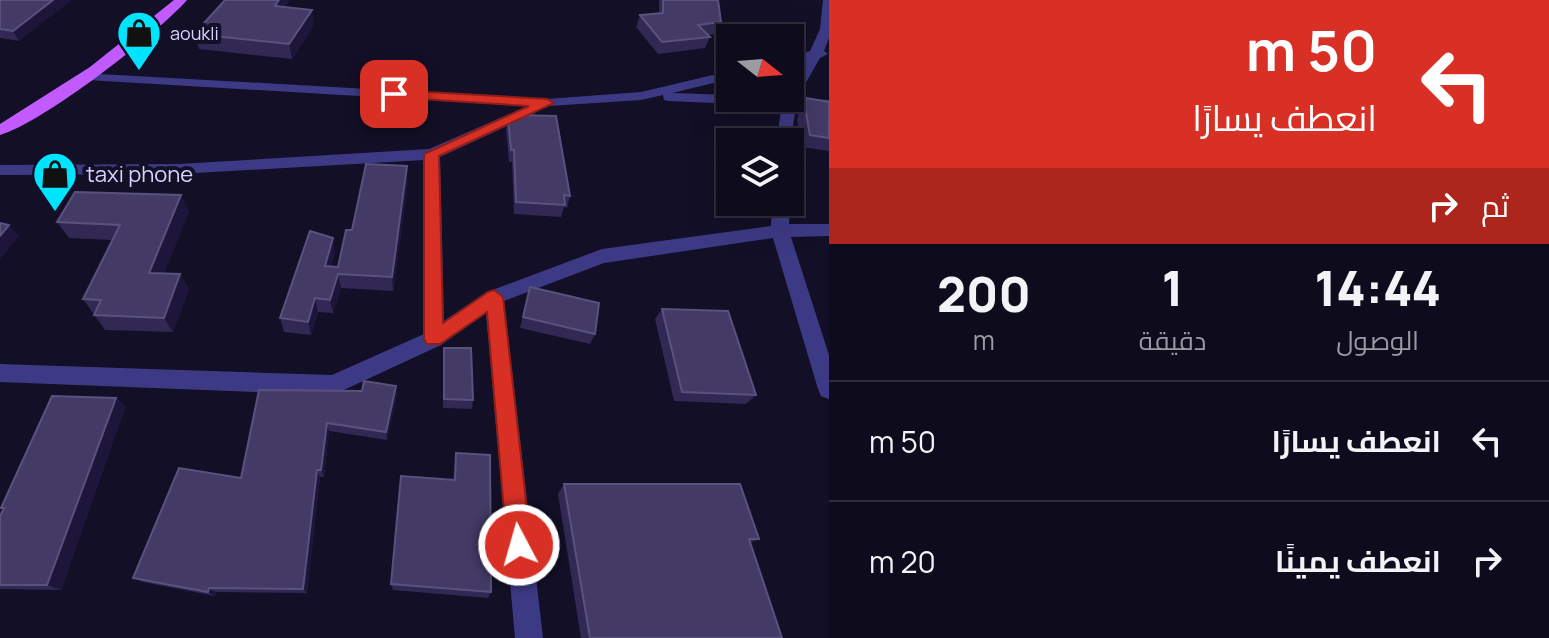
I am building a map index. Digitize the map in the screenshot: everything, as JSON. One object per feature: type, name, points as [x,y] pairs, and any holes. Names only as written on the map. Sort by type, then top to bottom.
[{"type":"main road","points":[[0,130],[34,112],[119,55],[181,0]]},
{"type":"street","points":[[804,80],[823,55],[829,0]]},
{"type":"street","points":[[87,76],[547,103],[641,96],[716,98]]},
{"type":"street","points":[[641,96],[716,78]]},
{"type":"street","points":[[804,101],[829,104]]},
{"type":"street","points":[[3,172],[179,169],[432,154],[547,103]]},
{"type":"street","points":[[432,154],[434,339]]},
{"type":"street","points":[[781,216],[780,231],[829,389]]},
{"type":"street","points":[[0,373],[333,385],[434,339],[494,297],[602,256],[780,231],[829,230]]},
{"type":"street","points":[[494,297],[529,638]]},
{"type":"building","points":[[2,0],[53,0],[13,31],[0,29]]},
{"type":"building","points":[[225,0],[279,0],[275,6],[312,10],[289,44],[194,34]]},
{"type":"building","points":[[663,0],[718,0],[721,22],[698,25],[710,37],[662,42],[640,15],[663,13]]},
{"type":"building","points":[[806,98],[829,102],[829,138],[810,135]]},
{"type":"building","points":[[515,115],[556,116],[570,196],[564,195],[565,205],[516,202],[514,150],[511,150],[508,118]]},
{"type":"building","points":[[366,164],[407,166],[392,277],[338,274],[330,300],[315,298],[308,322],[280,318],[310,231],[333,238],[325,266],[338,267],[346,230],[352,230]]},
{"type":"building","points":[[75,192],[181,195],[149,273],[180,274],[164,318],[94,315],[101,300],[83,299],[120,225],[57,222]]},
{"type":"building","points":[[0,223],[9,225],[0,236]]},
{"type":"building","points":[[530,287],[599,303],[595,334],[523,317]]},
{"type":"building","points":[[662,309],[728,311],[756,395],[682,392]]},
{"type":"building","points":[[444,348],[471,348],[473,400],[444,399]]},
{"type":"building","points":[[364,381],[396,386],[386,432],[327,423],[321,470],[317,470],[303,589],[209,588],[208,592],[133,578],[179,468],[241,478],[259,390],[362,391]]},
{"type":"building","points":[[52,396],[116,398],[47,585],[0,585],[0,516],[4,508],[1,508]]},
{"type":"building","points":[[456,453],[490,455],[491,592],[391,584],[401,476],[455,480]]},
{"type":"building","points":[[564,484],[740,484],[759,539],[749,539],[782,638],[590,638]]},
{"type":"place","name":"aoukli","points":[[139,72]]},
{"type":"place","name":"taxi phone","points":[[55,213]]},
{"type":"route","points":[[394,94],[547,103],[432,154],[434,339],[494,297],[519,545]]}]
